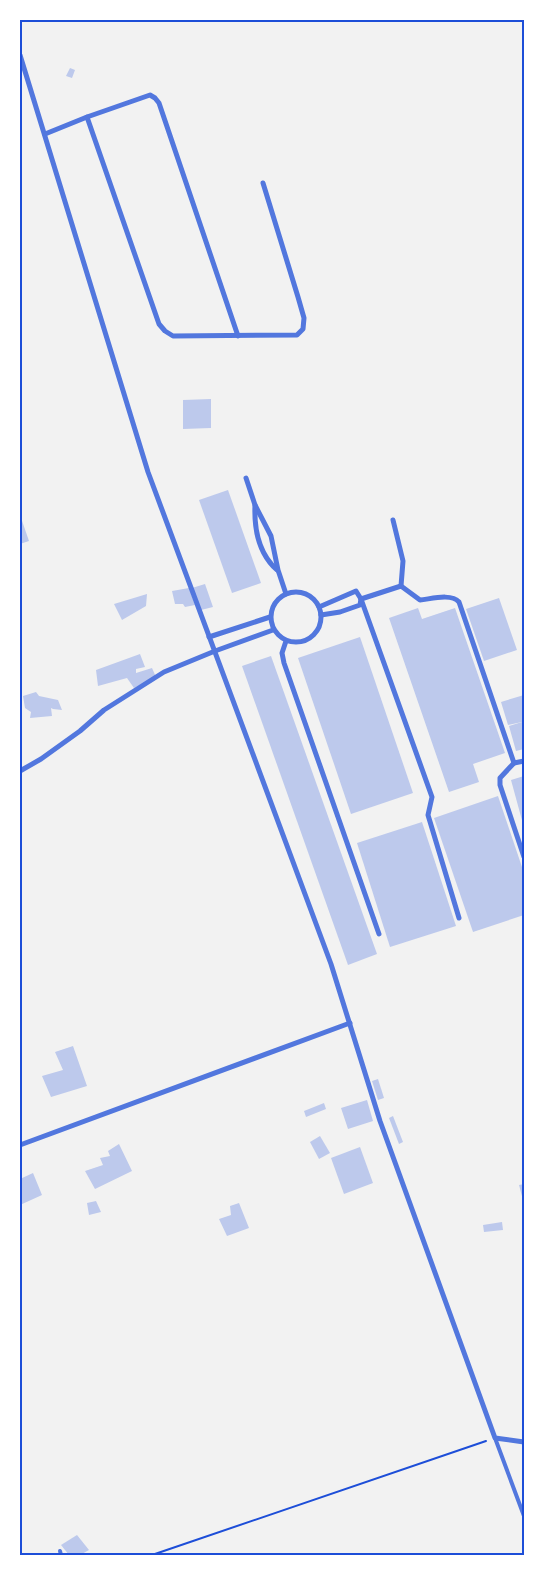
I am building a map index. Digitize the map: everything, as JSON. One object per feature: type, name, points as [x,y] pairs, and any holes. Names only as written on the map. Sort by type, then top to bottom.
[{"type":"street","points":[[20,55],[148,472],[331,964],[380,1121],[495,1438],[524,1442]]},
{"type":"street","points":[[45,134],[150,95],[155,98],[159,103],[238,336]]},
{"type":"street","points":[[87,117],[159,324],[174,336],[297,335],[303,329],[304,318],[263,184]]},
{"type":"street","points":[[246,478],[255,505],[271,536],[278,570],[286,594]]},
{"type":"street","points":[[255,505],[254,520],[261,548],[268,562],[278,570]]},
{"type":"street","points":[[394,520],[403,561],[401,586]]},
{"type":"street","points":[[361,599],[401,586]]},
{"type":"street","points":[[401,586],[420,600],[450,597],[456,598],[459,602],[514,763]]},
{"type":"street","points":[[319,607],[356,591],[361,599],[432,797],[428,815],[459,918]]},
{"type":"street","points":[[301,592],[315,600],[319,607],[321,615],[317,631],[303,641],[286,641],[273,630],[270,617],[273,605],[286,594],[301,592]]},
{"type":"street","points":[[321,615],[340,612],[360,605],[361,599]]},
{"type":"street","points":[[209,637],[270,617]]},
{"type":"street","points":[[20,771],[80,732],[104,710],[164,672],[273,630]]},
{"type":"street","points":[[286,641],[282,653],[284,663],[379,934]]},
{"type":"street","points":[[524,761],[514,763],[500,778],[500,784],[524,857]]},
{"type":"street","points":[[20,1145],[350,1023]]},
{"type":"lane","points":[[495,1438],[524,1516]]},
{"type":"path","points":[[152,1555],[495,1438]]},
{"type":"building","points":[[70,68],[75,70],[72,78],[66,76]]},
{"type":"building","points":[[211,399],[211,428],[183,429],[183,400]]},
{"type":"building","points":[[228,490],[261,583],[232,593],[199,500]]},
{"type":"building","points":[[20,515],[29,541],[20,544]]},
{"type":"building","points":[[205,584],[213,607],[201,610],[192,588]]},
{"type":"building","points":[[189,588],[195,605],[185,607],[183,604],[175,604],[172,591]]},
{"type":"building","points":[[147,594],[146,606],[122,620],[114,604]]},
{"type":"building","points":[[499,598],[517,650],[484,661],[466,609]]},
{"type":"building","points":[[418,608],[422,619],[455,608],[505,753],[473,764],[479,782],[449,792],[389,618]]},
{"type":"building","points":[[360,637],[413,793],[351,814],[298,658]]},
{"type":"building","points":[[140,654],[145,667],[136,669],[136,673],[152,668],[156,677],[134,688],[127,678],[98,686],[96,670]]},
{"type":"building","points":[[271,656],[377,954],[348,965],[242,666]]},
{"type":"building","points":[[36,692],[39,696],[58,700],[62,710],[51,708],[52,716],[30,718],[31,712],[25,708],[23,696]]},
{"type":"building","points":[[524,695],[524,749],[516,751],[509,726],[522,722],[508,725],[501,702]]},
{"type":"building","points":[[524,776],[524,824],[523,824],[511,780]]},
{"type":"building","points":[[498,796],[524,873],[524,915],[473,932],[434,818]]},
{"type":"building","points":[[422,822],[456,926],[390,947],[357,843]]},
{"type":"building","points":[[73,1046],[87,1086],[51,1097],[42,1076],[63,1070],[55,1052]]},
{"type":"building","points":[[378,1079],[384,1098],[378,1100],[372,1081]]},
{"type":"building","points":[[367,1100],[373,1121],[348,1129],[341,1108]]},
{"type":"building","points":[[324,1103],[326,1109],[306,1117],[304,1111]]},
{"type":"building","points":[[393,1116],[403,1142],[399,1144],[389,1118]]},
{"type":"building","points":[[320,1136],[330,1153],[319,1159],[310,1142]]},
{"type":"building","points":[[119,1144],[132,1171],[95,1189],[85,1171],[103,1165],[100,1158],[110,1156],[108,1151]]},
{"type":"building","points":[[360,1147],[373,1183],[344,1194],[331,1158]]},
{"type":"building","points":[[33,1173],[42,1195],[20,1205],[20,1179]]},
{"type":"building","points":[[524,1184],[524,1200],[523,1200],[519,1185]]},
{"type":"building","points":[[96,1201],[101,1212],[89,1215],[87,1203]]},
{"type":"building","points":[[239,1203],[249,1228],[227,1236],[219,1219],[231,1215],[230,1206]]},
{"type":"building","points":[[502,1222],[503,1230],[484,1232],[483,1225]]},
{"type":"building","points":[[77,1535],[89,1550],[80,1555],[69,1555],[61,1545]]}]
